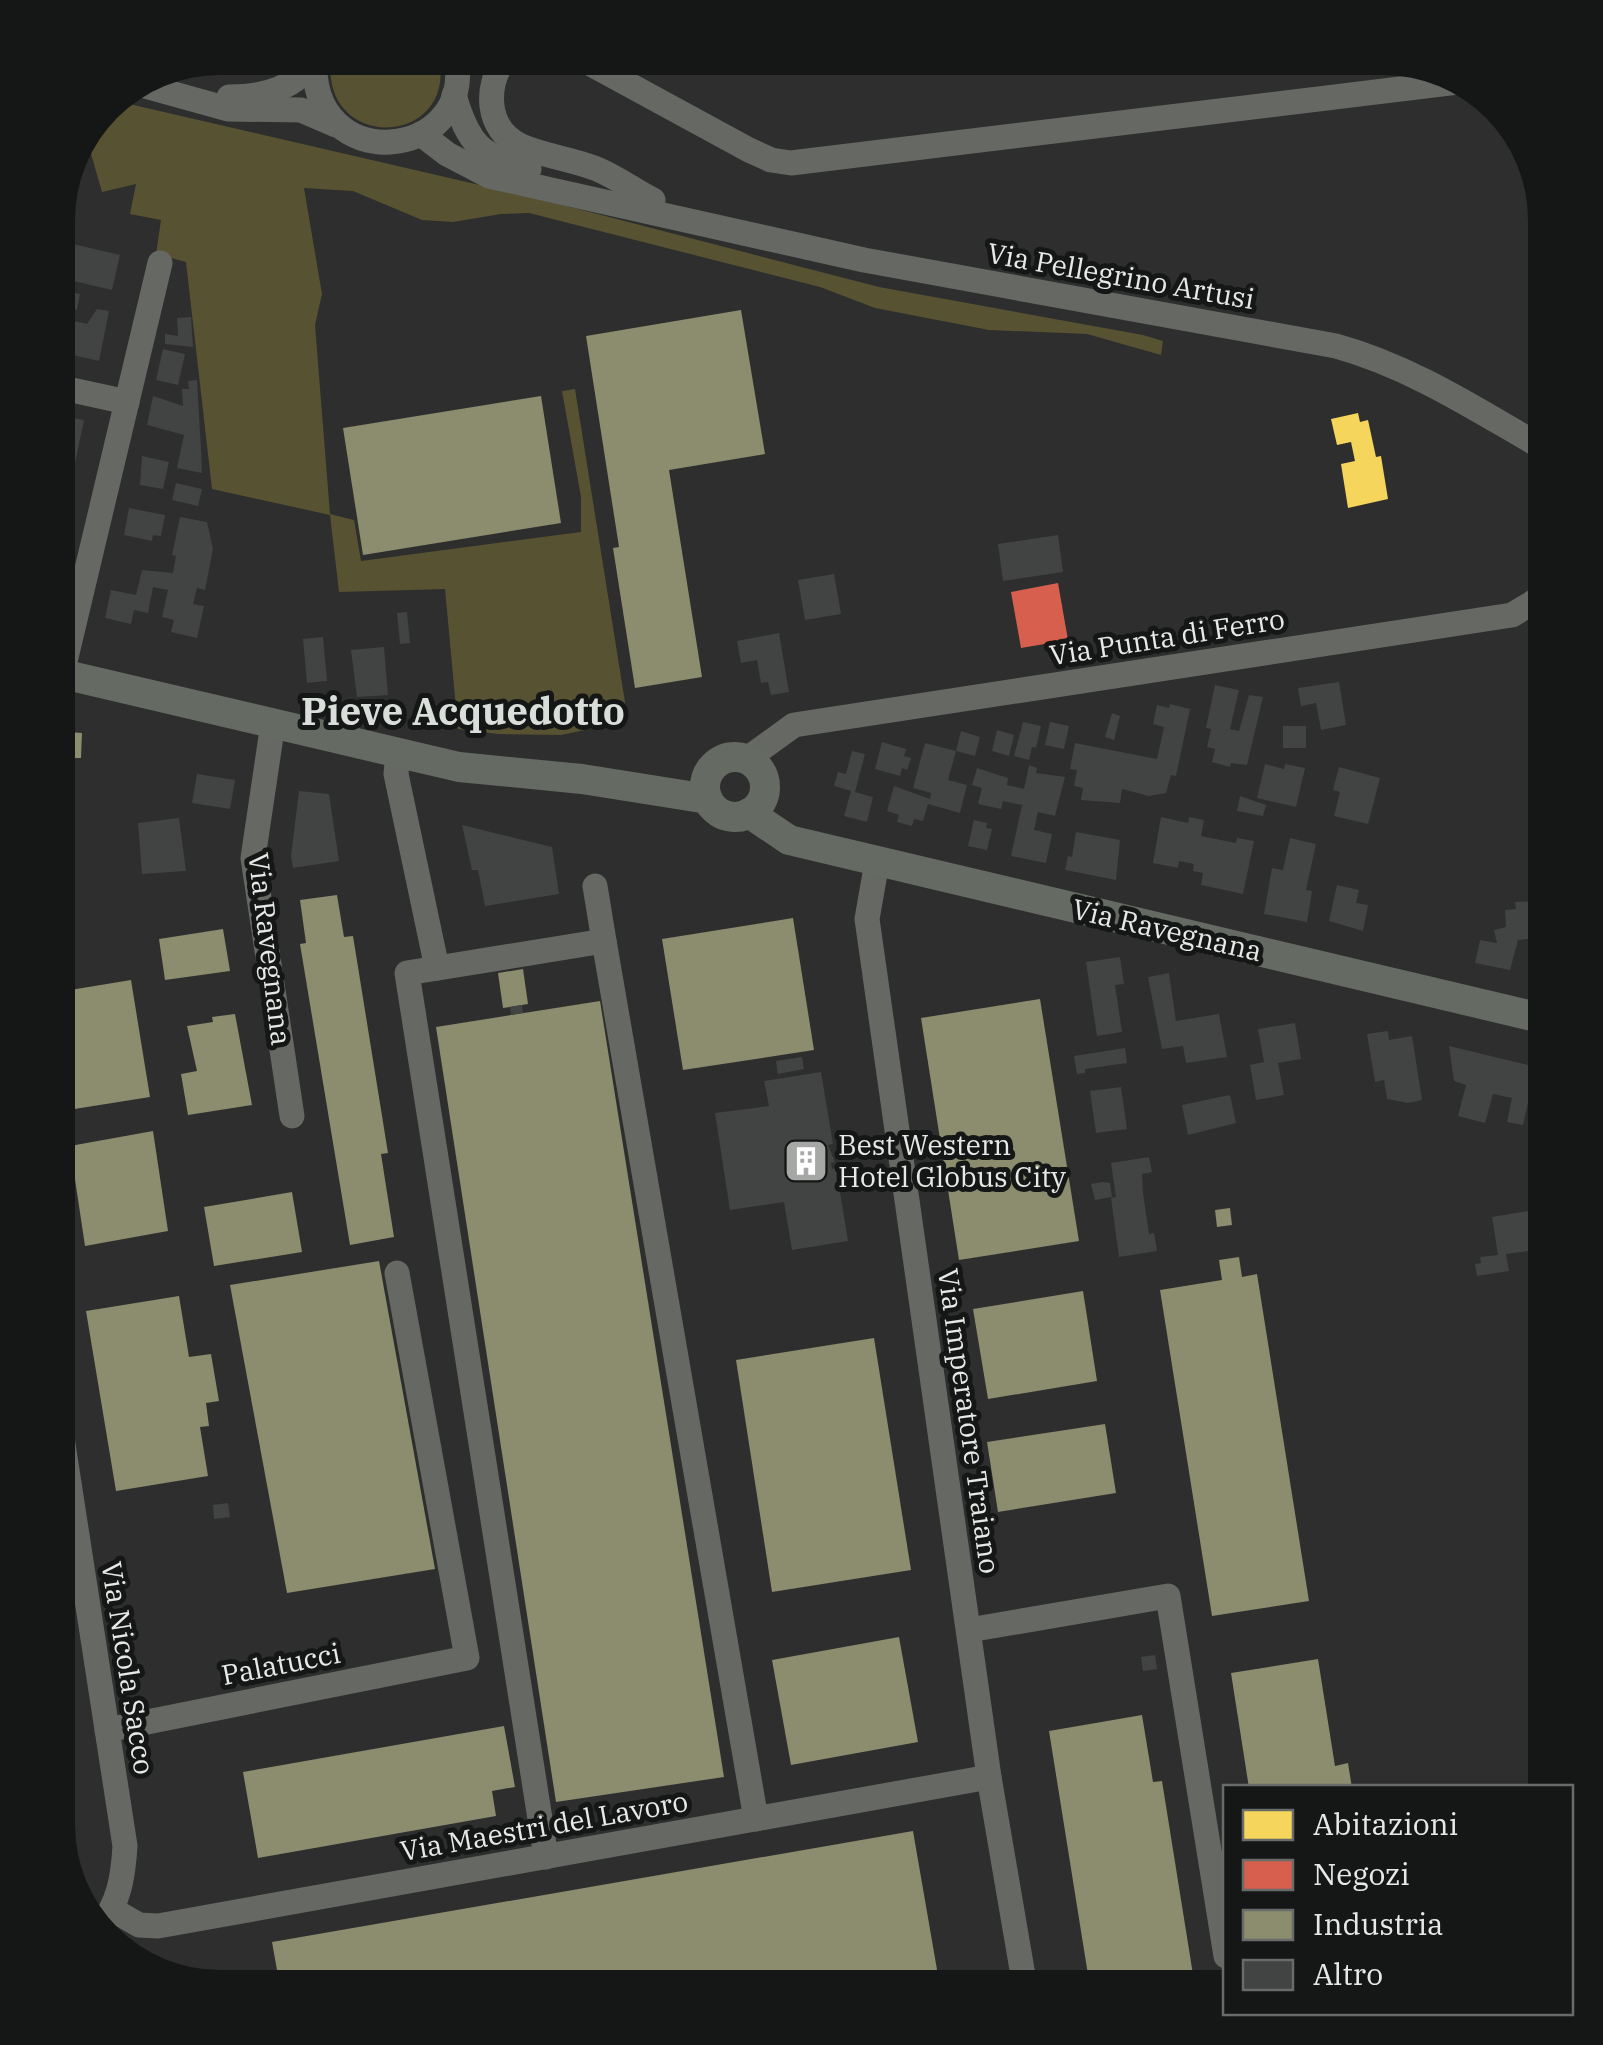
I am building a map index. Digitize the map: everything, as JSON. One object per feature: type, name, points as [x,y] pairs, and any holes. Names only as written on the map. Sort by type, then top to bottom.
[{"type":"main road","points":[[75,677],[459,767],[707,788]]},
{"type":"main road","points":[[728,757],[754,766],[765,788],[754,809],[730,816],[713,807],[707,788],[712,768],[728,757]]},
{"type":"main road","name":"Via Ravegnana","points":[[754,809],[790,840],[1528,1015]]},
{"type":"street","points":[[182,95],[251,97],[274,92],[301,75]]},
{"type":"street","points":[[316,75],[318,96],[340,127]]},
{"type":"street","points":[[159,89],[228,109],[301,110],[354,136],[388,144],[421,134],[446,110],[454,95],[456,75]]},
{"type":"street","points":[[497,75],[490,91],[490,108],[496,122],[518,145],[598,170],[653,200]]},
{"type":"street","points":[[612,75],[771,160],[791,163],[1434,85]]},
{"type":"street","points":[[632,75],[712,129]]},
{"type":"street","points":[[454,95],[469,137],[499,162],[653,200],[760,234]]},
{"type":"street","points":[[421,134],[489,176],[760,234]]},
{"type":"street","name":"Via Pellegrino Artusi","points":[[760,234],[864,260],[1336,346],[1377,357],[1462,402]]},
{"type":"street","points":[[75,613],[160,263]]},
{"type":"street","points":[[75,391],[127,402]]},
{"type":"street","points":[[1462,402],[1528,439]]},
{"type":"street","points":[[1462,402],[1528,454]]},
{"type":"street","name":"Via Punta di Ferro","points":[[754,766],[794,725],[1512,614],[1528,606]]},
{"type":"street","points":[[1512,614],[1528,616]]},
{"type":"street","name":"Via Ravegnana","points":[[273,723],[253,858],[292,1116]]},
{"type":"street","points":[[398,753],[396,774],[436,968]]},
{"type":"street","name":"Via Imperatore Traiano","points":[[877,862],[866,919],[989,1777],[1022,1970]]},
{"type":"street","points":[[595,886],[756,1819]]},
{"type":"street","points":[[546,1857],[407,973],[604,941]]},
{"type":"street","name":"Palatucci","points":[[107,1730],[467,1658],[397,1273]]},
{"type":"street","name":"Via Nicola Sacco","points":[[75,1549],[125,1846],[123,1877],[108,1915]]},
{"type":"street","points":[[969,1630],[1168,1596],[1223,1937]]},
{"type":"street","name":"Via Maestri del Lavoro","points":[[112,1920],[158,1926],[989,1777]]},
{"type":"shaded area","points":[[332,75],[439,75],[439,87],[428,109],[410,122],[388,127],[365,124],[346,111],[333,89]]},
{"type":"shaded area","points":[[133,105],[532,197],[879,287],[1143,335],[1163,341],[1161,355],[1087,334],[989,330],[875,308],[820,287],[529,213],[453,222],[422,220],[353,191],[304,188],[322,294],[315,325],[330,514],[354,520],[361,561],[581,532],[581,497],[562,391],[575,389],[628,721],[561,735],[458,729],[445,589],[339,592],[330,515],[212,489],[186,262],[156,254],[161,220],[130,214],[136,184],[102,192],[91,154],[105,132]]},
{"type":"building: Abitazioni","points":[[1358,413],[1360,422],[1368,420],[1376,457],[1381,456],[1388,499],[1348,508],[1341,464],[1355,461],[1351,442],[1337,445],[1331,419]]},
{"type":"building: Negozi","points":[[1058,583],[1068,640],[1021,648],[1011,592]]},
{"type":"building: Industria","points":[[741,310],[765,454],[669,470],[702,677],[635,688],[613,548],[619,547],[586,336]]},
{"type":"building: Industria","points":[[541,396],[561,523],[363,555],[343,428]]},
{"type":"building: Industria","points":[[75,732],[82,733],[81,758],[75,758]]},
{"type":"building: Industria","points":[[337,895],[344,937],[353,936],[388,1153],[381,1154],[394,1237],[350,1245],[300,944],[306,943],[300,900]]},
{"type":"building: Industria","points":[[793,918],[814,1050],[683,1070],[662,939]]},
{"type":"building: Industria","points":[[223,929],[230,971],[165,980],[159,939]]},
{"type":"building: Industria","points":[[523,969],[528,1004],[503,1008],[498,973]]},
{"type":"building: Industria","points":[[131,980],[150,1097],[75,1109],[75,989]]},
{"type":"building: Industria","points":[[1040,999],[1079,1241],[959,1260],[921,1018]]},
{"type":"building: Industria","points":[[600,1001],[724,1777],[556,1802],[436,1027]]},
{"type":"building: Industria","points":[[235,1014],[252,1105],[188,1115],[181,1074],[197,1071],[187,1026]]},
{"type":"building: Industria","points":[[153,1131],[168,1231],[85,1246],[75,1179],[75,1145]]},
{"type":"building: Industria","points":[[292,1192],[302,1252],[214,1266],[204,1207]]},
{"type":"building: Industria","points":[[1230,1208],[1232,1225],[1217,1227],[1215,1210]]},
{"type":"building: Industria","points":[[1239,1257],[1242,1277],[1257,1274],[1309,1601],[1212,1616],[1160,1290],[1222,1280],[1219,1260]]},
{"type":"building: Industria","points":[[379,1261],[435,1569],[287,1593],[230,1285]]},
{"type":"building: Industria","points":[[1083,1291],[1097,1381],[988,1399],[973,1309]]},
{"type":"building: Industria","points":[[179,1296],[189,1357],[211,1354],[219,1401],[206,1403],[209,1426],[200,1427],[208,1476],[116,1491],[86,1311]]},
{"type":"building: Industria","points":[[874,1338],[911,1570],[772,1592],[736,1360]]},
{"type":"building: Industria","points":[[1105,1424],[1116,1493],[998,1512],[987,1442]]},
{"type":"building: Industria","points":[[899,1637],[918,1742],[791,1765],[772,1660]]},
{"type":"building: Industria","points":[[1318,1659],[1335,1766],[1348,1763],[1352,1785],[1249,1785],[1231,1673]]},
{"type":"building: Industria","points":[[1142,1715],[1153,1782],[1162,1781],[1192,1970],[1087,1970],[1049,1731]]},
{"type":"building: Industria","points":[[504,1726],[515,1787],[492,1791],[496,1816],[258,1858],[243,1772]]},
{"type":"building: Industria","points":[[913,1831],[937,1970],[277,1970],[272,1942]]},
{"type":"building: Altro","points":[[75,244],[120,255],[112,290],[75,281]]},
{"type":"building: Altro","points":[[97,309],[109,311],[99,361],[75,356],[75,321],[87,324]]},
{"type":"building: Altro","points":[[191,317],[193,347],[165,344],[165,334],[178,336],[177,318]]},
{"type":"building: Altro","points":[[163,349],[185,354],[178,385],[156,380]]},
{"type":"building: Altro","points":[[197,380],[202,473],[177,468],[184,435],[147,425],[153,396],[183,406],[182,389],[189,389],[188,381]]},
{"type":"building: Altro","points":[[75,418],[84,420],[75,463]]},
{"type":"building: Altro","points":[[142,456],[169,462],[163,489],[140,485]]},
{"type":"building: Altro","points":[[176,483],[202,489],[198,506],[172,500]]},
{"type":"building: Altro","points":[[129,508],[165,515],[161,536],[153,535],[152,541],[124,535]]},
{"type":"building: Altro","points":[[180,517],[207,522],[213,549],[205,590],[197,588],[193,604],[204,606],[197,638],[171,632],[174,620],[162,617],[168,590],[153,587],[148,613],[134,610],[131,624],[105,618],[111,590],[136,595],[142,570],[173,573],[176,556],[172,555]]},
{"type":"building: Altro","points":[[1058,535],[1063,572],[1003,581],[998,544]]},
{"type":"building: Altro","points":[[834,574],[841,614],[805,620],[798,580]]},
{"type":"building: Altro","points":[[407,612],[410,643],[400,644],[397,613]]},
{"type":"building: Altro","points":[[779,633],[789,692],[771,695],[768,682],[761,683],[757,660],[741,663],[737,641]]},
{"type":"building: Altro","points":[[323,637],[327,681],[307,683],[303,639]]},
{"type":"building: Altro","points":[[384,647],[388,695],[357,697],[351,650]]},
{"type":"building: Altro","points":[[1339,682],[1346,725],[1321,730],[1316,703],[1301,706],[1298,688]]},
{"type":"building: Altro","points":[[1215,685],[1239,690],[1230,729],[1239,731],[1249,695],[1263,697],[1247,765],[1231,763],[1230,767],[1212,762],[1215,749],[1207,747],[1211,729],[1206,728]]},
{"type":"building: Altro","points":[[1170,704],[1190,709],[1176,776],[1171,775],[1166,793],[1149,796],[1122,789],[1120,803],[1081,800],[1083,788],[1074,786],[1077,770],[1070,769],[1075,743],[1157,759],[1164,727],[1153,724],[1157,705],[1169,708]]},
{"type":"building: Altro","points":[[1112,713],[1120,716],[1114,740],[1105,737]]},
{"type":"building: Altro","points":[[1023,722],[1041,726],[1029,760],[1014,756]]},
{"type":"building: Altro","points":[[1050,722],[1069,726],[1064,749],[1045,745]]},
{"type":"building: Altro","points":[[1283,726],[1306,726],[1306,748],[1283,748]]},
{"type":"building: Altro","points":[[997,730],[1014,735],[1009,756],[992,751]]},
{"type":"building: Altro","points":[[961,731],[980,737],[975,756],[956,751]]},
{"type":"building: Altro","points":[[882,742],[906,749],[904,756],[911,758],[900,776],[875,769]]},
{"type":"building: Altro","points":[[925,743],[956,751],[948,780],[967,785],[960,813],[928,804],[923,821],[914,819],[912,826],[897,822],[899,815],[887,811],[894,786],[930,799],[931,793],[913,788]]},
{"type":"building: Altro","points":[[852,751],[865,754],[855,792],[873,797],[867,822],[844,816],[851,791],[834,786],[838,772],[846,774]]},
{"type":"building: Altro","points":[[1265,764],[1284,769],[1285,764],[1305,768],[1296,807],[1257,798]]},
{"type":"building: Altro","points":[[1029,765],[1037,768],[1036,773],[1065,777],[1055,816],[1038,812],[1034,830],[1052,834],[1046,863],[1011,856],[1022,805],[1003,801],[1001,809],[978,804],[982,788],[972,785],[977,768],[1008,778],[1007,785],[1024,789]]},
{"type":"building: Altro","points":[[1339,767],[1380,778],[1368,824],[1334,816],[1340,792],[1333,790]]},
{"type":"building: Altro","points":[[197,774],[235,780],[230,809],[192,803]]},
{"type":"building: Altro","points":[[299,791],[329,794],[339,861],[293,868]]},
{"type":"building: Altro","points":[[1240,796],[1266,805],[1263,816],[1237,811]]},
{"type":"building: Altro","points":[[1161,817],[1188,823],[1189,817],[1204,820],[1201,836],[1236,843],[1237,838],[1254,841],[1243,894],[1201,885],[1203,873],[1193,871],[1194,864],[1179,861],[1178,868],[1153,863]]},
{"type":"building: Altro","points":[[179,818],[186,871],[142,874],[138,823]]},
{"type":"building: Altro","points":[[974,820],[987,823],[986,828],[992,829],[987,850],[968,846]]},
{"type":"building: Altro","points":[[462,825],[552,847],[559,894],[485,906],[478,870],[472,870]]},
{"type":"building: Altro","points":[[1076,832],[1120,840],[1116,880],[1065,870],[1068,856],[1072,857]]},
{"type":"building: Altro","points":[[1290,838],[1316,844],[1306,890],[1312,891],[1307,922],[1264,914],[1272,868],[1283,870]]},
{"type":"building: Altro","points":[[1337,885],[1359,890],[1356,903],[1368,905],[1363,931],[1329,921]]},
{"type":"building: Altro","points":[[1515,902],[1528,902],[1528,939],[1518,940],[1510,970],[1475,963],[1480,940],[1497,943],[1494,930],[1506,927],[1505,910],[1516,909]]},
{"type":"building: Altro","points":[[1120,957],[1124,984],[1115,985],[1122,1032],[1097,1036],[1086,962]]},
{"type":"building: Altro","points":[[1169,973],[1176,1021],[1219,1014],[1227,1057],[1186,1063],[1183,1046],[1162,1049],[1148,977]]},
{"type":"building: Altro","points":[[522,1005],[523,1013],[511,1015],[510,1007]]},
{"type":"building: Altro","points":[[1295,1023],[1301,1059],[1278,1063],[1284,1095],[1256,1100],[1250,1065],[1264,1062],[1258,1029]]},
{"type":"building: Altro","points":[[1388,1031],[1389,1040],[1412,1036],[1422,1100],[1408,1103],[1387,1099],[1384,1080],[1375,1082],[1367,1034]]},
{"type":"building: Altro","points":[[1449,1046],[1528,1065],[1528,1103],[1523,1125],[1507,1122],[1512,1098],[1493,1094],[1485,1123],[1458,1116],[1466,1085],[1454,1081]]},
{"type":"building: Altro","points":[[1125,1048],[1127,1063],[1085,1069],[1085,1073],[1077,1074],[1074,1056]]},
{"type":"building: Altro","points":[[802,1057],[804,1069],[778,1074],[776,1061]]},
{"type":"building: Altro","name":"Best Western Hotel Globus City","points":[[821,1072],[833,1144],[828,1145],[835,1162],[831,1163],[832,1169],[836,1168],[848,1241],[792,1250],[784,1202],[730,1210],[715,1113],[769,1106],[764,1081]]},
{"type":"building: Altro","points":[[1121,1087],[1127,1129],[1096,1133],[1090,1091]]},
{"type":"building: Altro","points":[[1230,1095],[1236,1123],[1188,1135],[1182,1105]]},
{"type":"building: Altro","points":[[1149,1157],[1152,1172],[1142,1174],[1143,1193],[1149,1234],[1154,1233],[1157,1251],[1119,1257],[1111,1163]]},
{"type":"building: Altro","points":[[1110,1183],[1112,1197],[1095,1200],[1091,1184]]},
{"type":"building: Altro","points":[[1528,1211],[1528,1251],[1506,1254],[1509,1271],[1477,1276],[1475,1264],[1481,1263],[1480,1257],[1498,1255],[1492,1217]]},
{"type":"building: Altro","points":[[228,1503],[230,1517],[214,1519],[213,1505]]},
{"type":"building: Altro","points":[[1155,1655],[1157,1669],[1143,1671],[1141,1657]]},
{"type":"place","name":"Best Western Hotel Globus City","points":[[806,1161]]},
{"type":"district","name":"Pieve Acquedotto","points":[[463,712]]}]
